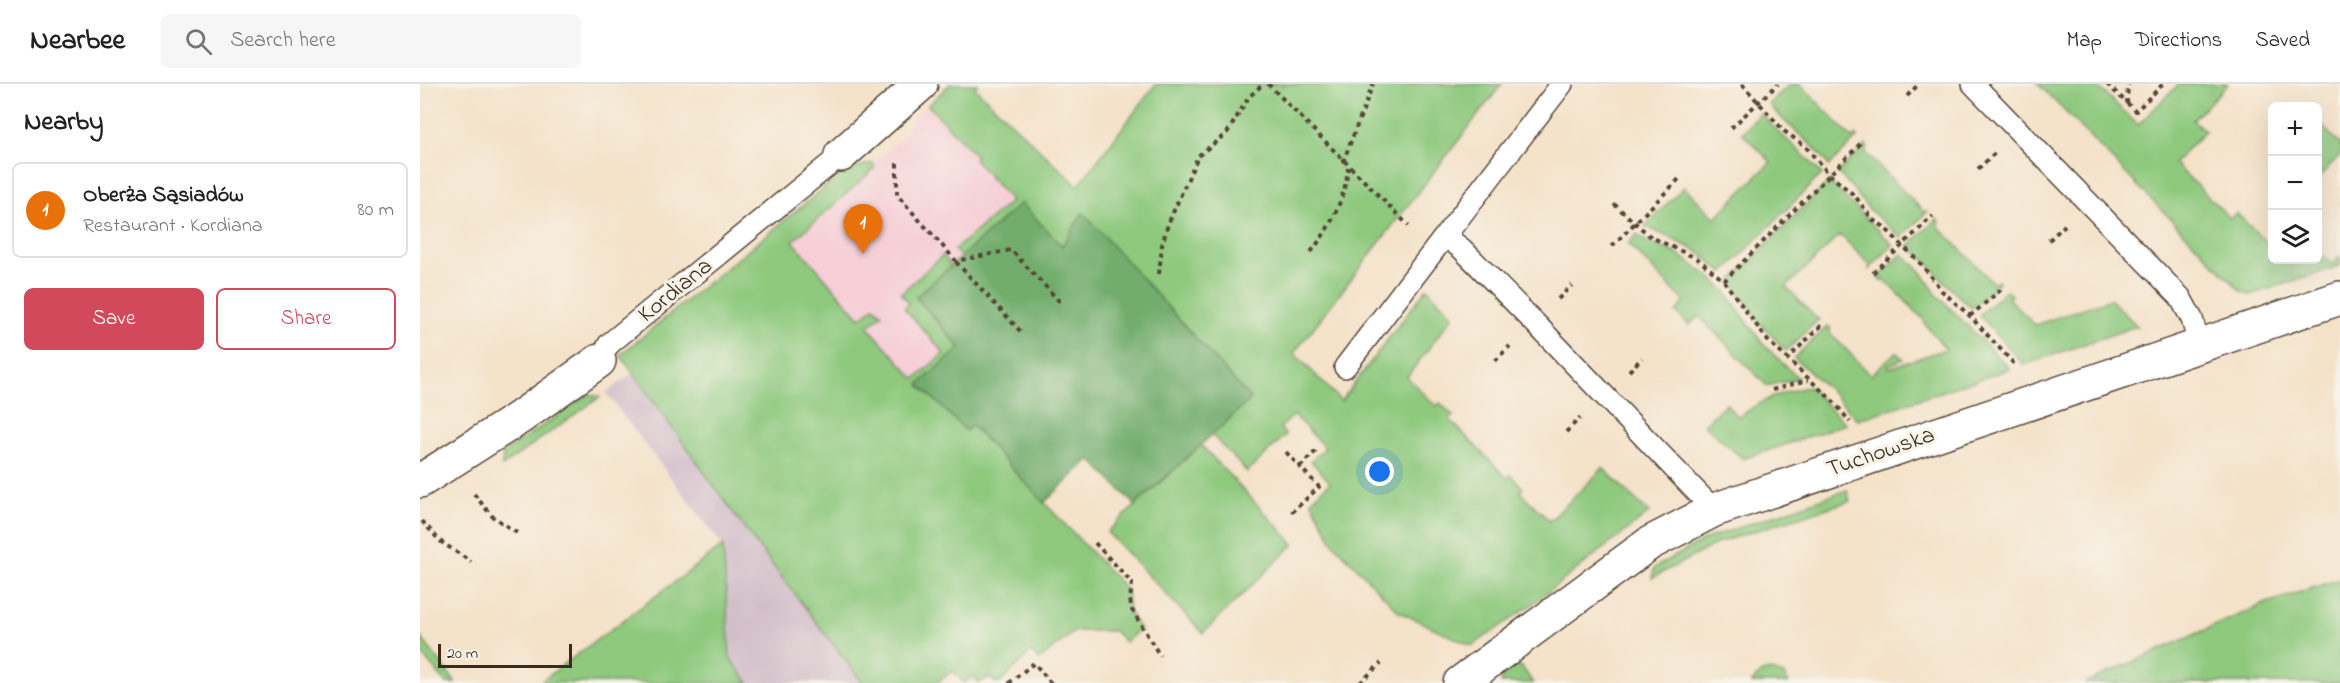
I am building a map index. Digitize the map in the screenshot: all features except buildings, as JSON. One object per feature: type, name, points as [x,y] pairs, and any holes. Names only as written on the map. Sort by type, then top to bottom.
[{"type":"street","name":"Kordiana","points":[[841,154],[921,84]]},
{"type":"street","name":"Tuchowska","points":[[1460,683],[1650,543],[1714,510],[2340,298]]},
{"type":"street","name":"Kordiana","points":[[420,481],[519,418],[599,361]]},
{"type":"lane","points":[[1345,367],[1562,84]]},
{"type":"lane","points":[[1973,84],[2180,297],[2192,319],[2199,345]]},
{"type":"lane","name":"Kordiana","points":[[599,361],[609,344],[841,154]]},
{"type":"lane","points":[[1441,242],[1462,249],[1714,510]]},
{"type":"path","points":[[1160,274],[1162,245],[1168,224],[1198,156],[1227,133],[1249,97],[1263,84]]},
{"type":"path","points":[[1268,84],[1399,219],[1441,242]]},
{"type":"path","points":[[1343,162],[1373,84]]},
{"type":"path","points":[[1742,84],[1760,101],[1784,131],[1805,146],[1829,174],[1849,190],[1864,211],[1922,264],[1942,291],[1970,316],[2017,367],[2034,402]]},
{"type":"path","points":[[1731,128],[1778,84]]},
{"type":"path","points":[[1907,96],[1919,84]]},
{"type":"path","points":[[2107,84],[2136,111],[2163,84]]},
{"type":"path","points":[[2127,103],[2128,84]]},
{"type":"path","points":[[1724,281],[1862,142]]},
{"type":"path","points":[[1978,169],[2002,146]]},
{"type":"path","points":[[897,163],[897,195],[1023,334]]},
{"type":"path","points":[[1311,252],[1323,237],[1338,204],[1347,177],[1348,166]]},
{"type":"path","points":[[1612,246],[1680,178]]},
{"type":"path","points":[[1614,204],[1651,237],[1698,259],[1724,281],[1768,341],[1834,402],[1850,422],[1867,458]]},
{"type":"path","points":[[1873,273],[1933,216]]},
{"type":"path","points":[[2049,240],[2072,218]]},
{"type":"path","points":[[956,261],[1011,250],[1061,303]]},
{"type":"path","points":[[1970,316],[2004,287]]},
{"type":"path","points":[[1786,360],[1824,323]]},
{"type":"path","points":[[1772,390],[1809,380]]},
{"type":"path","points":[[1300,467],[1318,449]]},
{"type":"path","points":[[1286,452],[1319,487],[1289,515]]},
{"type":"path","points":[[470,488],[492,516],[517,533]]},
{"type":"path","points":[[421,520],[440,541],[471,562]]},
{"type":"path","points":[[1095,543],[1132,582],[1130,600],[1132,610],[1160,656]]},
{"type":"path","points":[[1009,683],[1035,663],[1051,683]]},
{"type":"path","points":[[1360,683],[1381,663]]},
{"type":"shaded area","points":[[928,105],[977,156],[1251,399],[1201,445],[966,431],[767,233],[846,170],[872,163],[886,152],[903,138],[914,117]]},
{"type":"shaded area","points":[[634,372],[745,529],[863,683],[749,683],[730,658],[723,546],[606,393]]},
{"type":"green space","points":[[950,84],[978,84],[975,88],[1078,186],[1156,84],[1502,84],[1294,353],[1341,401],[1427,288],[1453,316],[1407,377],[1436,406],[1440,403],[1453,416],[1450,420],[1507,478],[1511,475],[1523,488],[1520,492],[1550,521],[1603,468],[1649,513],[1534,603],[1472,646],[1399,612],[1334,544],[1311,501],[1330,482],[1311,461],[1325,448],[1294,415],[1280,428],[1286,435],[1247,472],[1212,435],[1251,399],[1082,214],[1062,246],[1021,203],[961,257],[954,250],[1011,201],[974,159],[976,156],[928,105]]},
{"type":"green space","points":[[1790,84],[1800,84],[1852,138],[1856,135],[1858,137],[1829,166],[1823,157],[1769,104]]},
{"type":"green space","points":[[2038,84],[2095,84],[2138,125],[2179,84],[2228,84],[2193,120],[2205,131],[2174,163],[2230,218],[2236,213],[2268,243],[2268,264],[2322,264],[2322,255],[2333,264],[2340,256],[2340,266],[2250,295],[2241,291]]},
{"type":"green space","points":[[1761,113],[1822,174],[1723,273],[1697,251],[1645,226],[1684,187],[1715,218],[1771,162],[1742,133]]},
{"type":"green space","points":[[2322,126],[2340,144],[2340,155],[2322,174]]},
{"type":"green space","points":[[1866,145],[1868,148],[1865,152],[1924,212],[1928,211],[1901,238],[1869,209],[1837,173]]},
{"type":"green space","points":[[872,163],[875,168],[793,241],[860,318],[874,307],[882,314],[868,327],[915,379],[944,353],[904,308],[909,303],[901,293],[943,255],[951,266],[916,297],[960,348],[919,385],[966,430],[971,425],[1127,590],[1129,612],[1140,629],[1125,642],[1114,631],[1075,631],[1039,660],[1031,652],[1000,683],[989,677],[979,683],[973,676],[964,683],[953,671],[936,683],[863,683],[745,529],[620,355],[846,170]]},
{"type":"green space","points":[[1829,181],[1893,245],[1869,269],[1870,265],[1840,235],[1786,287],[1819,319],[1786,351],[1760,323],[1731,281]]},
{"type":"green space","points":[[1021,203],[1062,246],[1083,213],[1251,399],[1135,505],[1090,459],[1044,503],[972,425],[966,431],[919,384],[960,348],[916,297]]},
{"type":"green space","points":[[1937,219],[1940,223],[1938,226],[1994,284],[1998,281],[1999,283],[1972,308],[1908,246]]},
{"type":"green space","points":[[1637,234],[1648,242],[1676,253],[1710,277],[1726,292],[1763,344],[1798,378],[1767,386],[1699,316],[1689,325],[1676,312],[1685,302],[1628,244]]},
{"type":"green space","points":[[1902,254],[1921,271],[1936,294],[2010,369],[1857,420],[1832,392],[1794,358],[1828,326],[1831,329],[1829,332],[1871,375],[1896,352],[1903,359],[1888,365],[1889,368],[1946,349],[1924,323],[1925,321],[1884,279],[1882,281],[1878,278]]},
{"type":"green space","points":[[2006,290],[2011,295],[2008,298],[2035,325],[2110,299],[2137,326],[2024,365],[1979,315]]},
{"type":"green space","points":[[1809,387],[1846,424],[1743,459],[1704,425],[1726,403],[1735,415],[1740,417],[1755,406],[1772,398]]},
{"type":"green space","points":[[589,394],[600,397],[502,466],[503,453]]},
{"type":"green space","points":[[1201,445],[1294,544],[1203,633],[1107,532]]},
{"type":"green space","points":[[1847,490],[1850,501],[1720,542],[1652,578],[1654,568],[1706,539]]},
{"type":"green space","points":[[723,546],[730,658],[749,683],[539,683]]},
{"type":"green space","points":[[2340,579],[2340,683],[2085,683],[2264,604]]},
{"type":"green space","points":[[420,636],[456,683],[446,683],[420,652]]},
{"type":"green space","points":[[1514,665],[1522,667],[1533,683],[1501,683],[1504,674]]},
{"type":"green space","points":[[1770,670],[1784,675],[1789,683],[1751,683],[1762,672]]},
{"type":"place","name":"Oberża Sąsiadów","points":[[863,254]]}]
